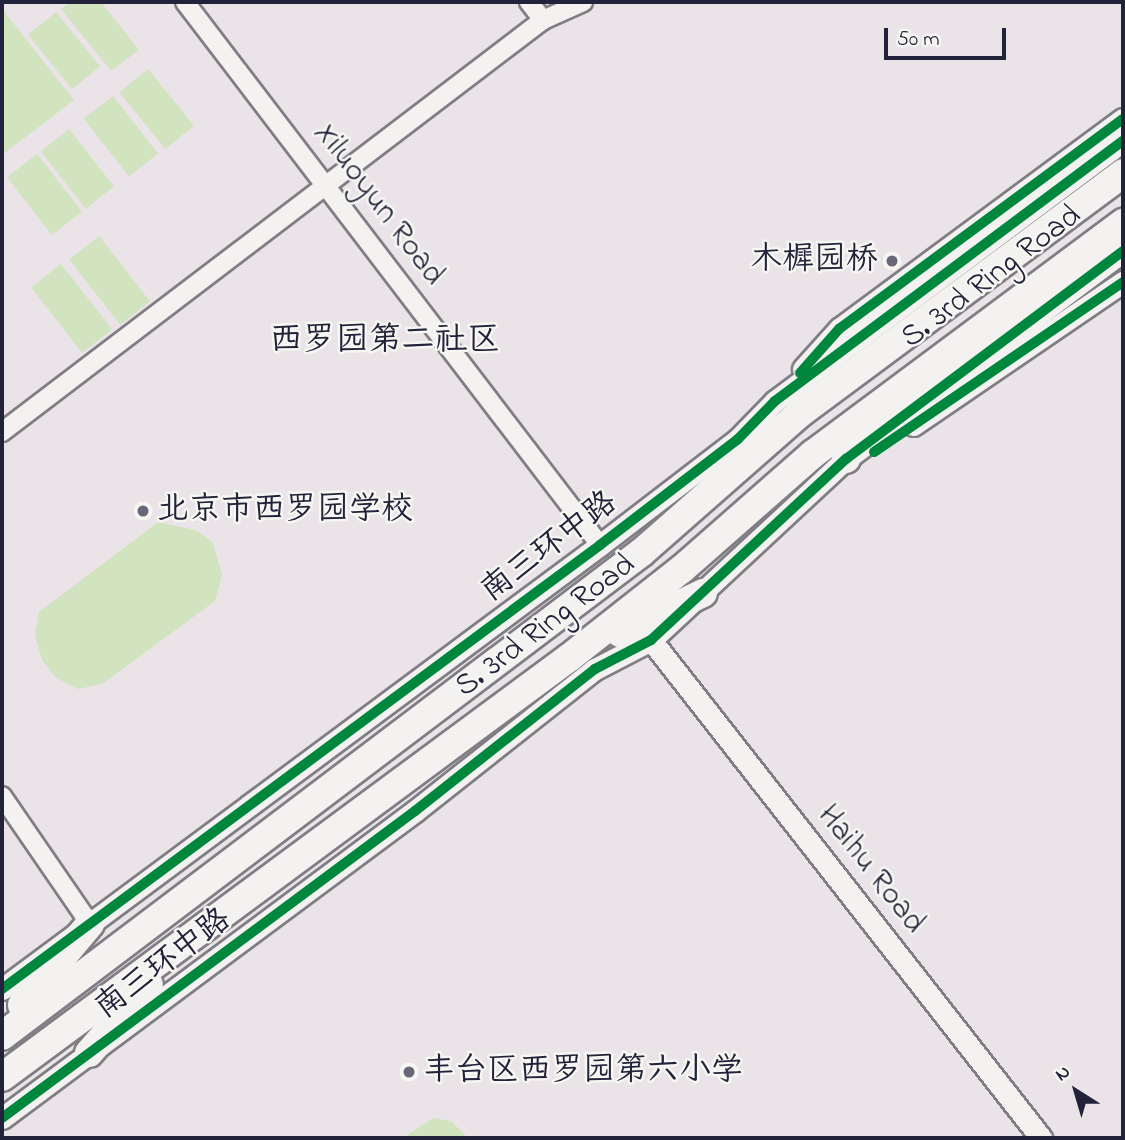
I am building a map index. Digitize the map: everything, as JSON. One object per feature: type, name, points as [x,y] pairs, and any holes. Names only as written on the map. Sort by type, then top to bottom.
[{"type":"highway","name":"S. 3rd Ring Road","points":[[2,1035],[642,552],[787,407],[1123,173]]},
{"type":"highway","name":"S. 3rd Ring Road","points":[[2,1077],[570,657],[682,569],[813,454],[1123,223]]},
{"type":"highway","points":[[738,439],[787,407]]},
{"type":"highway","points":[[846,459],[865,416]]},
{"type":"highway","points":[[570,657],[703,593]]},
{"type":"highway","points":[[2,1030],[90,924]]},
{"type":"highway","points":[[89,1053],[190,937]]},
{"type":"street","name":"Xiluoyun Road","points":[[185,2],[600,545]]},
{"type":"street","points":[[528,2],[543,20]]},
{"type":"street","points":[[2,432],[543,20],[583,2]]},
{"type":"street","points":[[787,407],[839,329],[1123,119]]},
{"type":"street","points":[[787,407],[1123,141]]},
{"type":"street","name":"南三环中路","points":[[2,1118],[415,811],[595,669],[650,640],[703,593],[738,555],[779,523],[846,459],[1123,251]]},
{"type":"street","points":[[779,523],[845,472],[1121,287]]},
{"type":"street","name":"南三环中路","points":[[2,989],[600,545],[738,439]]},
{"type":"street","name":"Haihu Road","points":[[650,640],[1041,1138]]},
{"type":"street","points":[[2,796],[90,924]]},
{"type":"green space","points":[[70,2],[101,2],[139,50],[111,71],[61,9]]},
{"type":"green space","points":[[2,9],[74,100],[2,155]]},
{"type":"green space","points":[[56,12],[100,66],[72,89],[28,35]]},
{"type":"green space","points":[[148,69],[194,126],[165,149],[119,92]]},
{"type":"green space","points":[[113,96],[158,154],[129,176],[84,119]]},
{"type":"green space","points":[[69,129],[114,187],[86,209],[41,151]]},
{"type":"green space","points":[[37,154],[82,212],[52,235],[7,177]]},
{"type":"green space","points":[[99,236],[150,301],[120,325],[69,259]]},
{"type":"green space","points":[[61,264],[112,329],[82,353],[31,287]]},
{"type":"green space","points":[[158,522],[198,531],[213,543],[222,575],[215,601],[102,684],[78,689],[56,678],[42,660],[35,635],[39,612]]},
{"type":"green space","points":[[433,1118],[451,1121],[468,1138],[403,1138]]},
{"type":"cycle path","points":[[800,373],[839,329],[1123,119]]},
{"type":"cycle path","points":[[2,989],[600,545],[738,439],[775,401],[1123,141]]},
{"type":"cycle path","points":[[2,1118],[415,811],[595,669],[651,640],[846,459],[1123,251]]},
{"type":"cycle path","points":[[874,452],[1123,282]]},
{"type":"place","name":"木樨园桥","points":[[892,261]]},
{"type":"place","name":"北京市西罗园学校","points":[[143,511]]},
{"type":"place","name":"丰台区西罗园第六小学","points":[[409,1072]]},
{"type":"district","name":"西罗园第二社区","points":[[385,342]]}]
